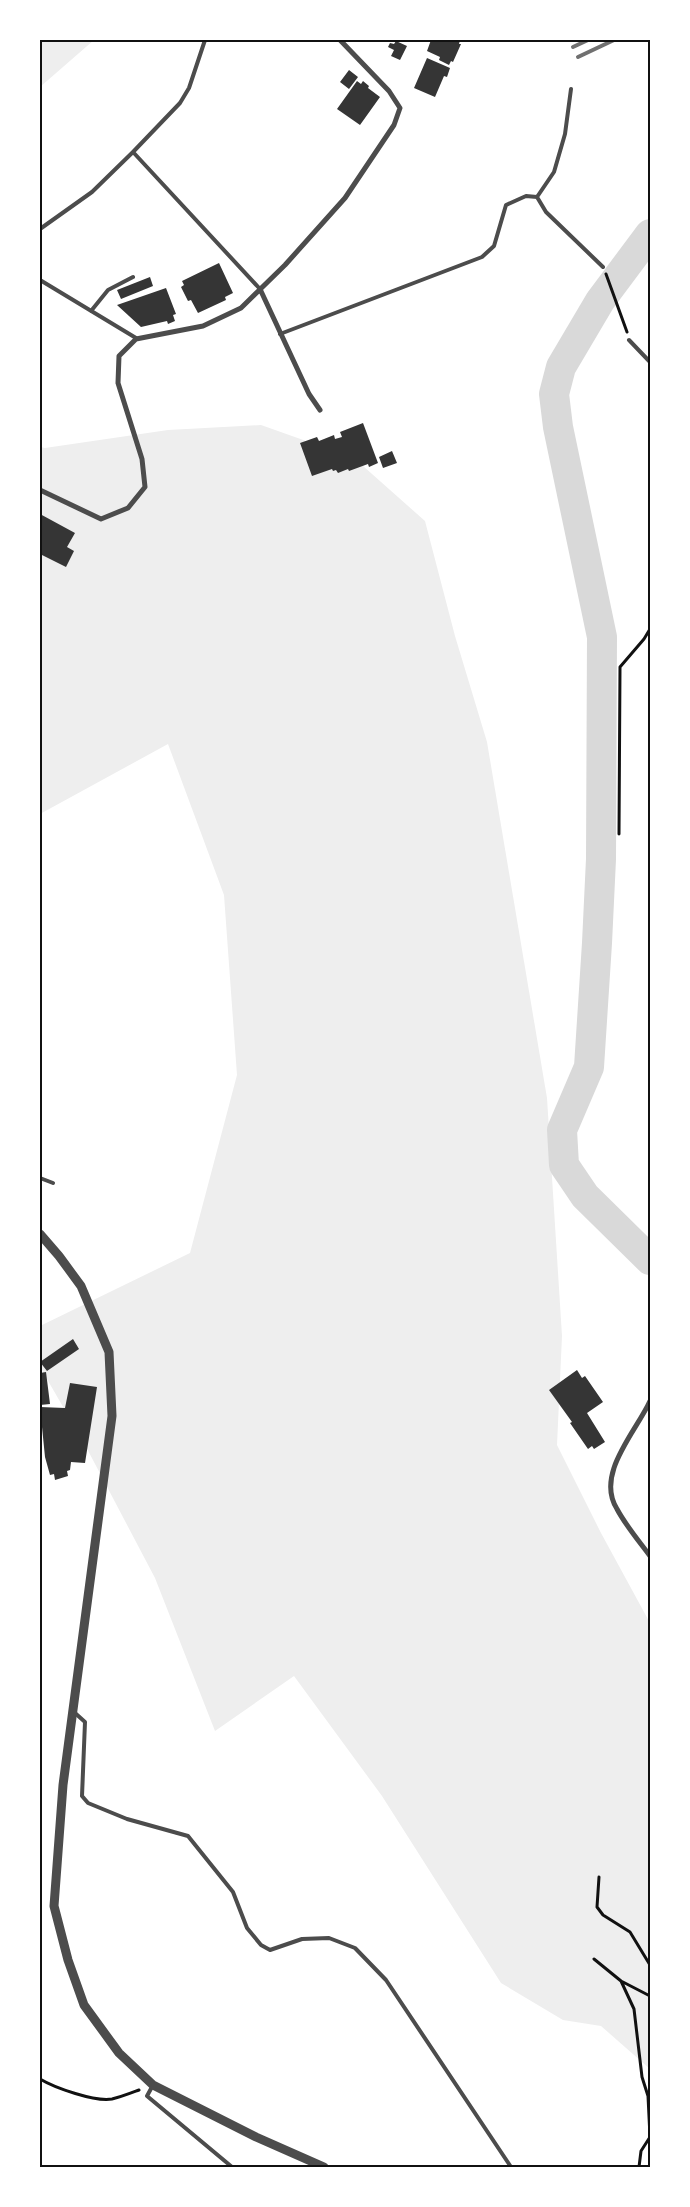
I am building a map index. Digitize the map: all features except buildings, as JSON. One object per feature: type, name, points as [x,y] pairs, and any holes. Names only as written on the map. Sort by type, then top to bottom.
[{"type":"street","points":[[40,490],[101,519],[128,508],[145,487],[142,459],[118,383],[119,356],[136,338],[203,326],[241,308],[285,265],[345,198],[390,131],[400,108],[389,91],[340,40]]},
{"type":"street","points":[[260,289],[309,394],[320,410]]},
{"type":"street","points":[[40,1234],[81,1286],[109,1352],[110,1360],[112,1416],[63,1785],[54,1906],[68,1960],[84,2005],[118,2053],[153,2085],[256,2137],[324,2167]]},
{"type":"street","points":[[650,1401],[614,1465],[611,1487],[615,1508],[650,1556]]},
{"type":"lane","points":[[40,229],[92,192],[180,103],[189,88],[205,40]]},
{"type":"lane","points":[[537,197],[554,172],[565,134],[571,89]]},
{"type":"lane","points":[[133,152],[260,289]]},
{"type":"lane","points":[[280,334],[482,257],[494,246],[506,205],[526,196],[537,197]]},
{"type":"lane","points":[[537,197],[546,212],[603,267]]},
{"type":"lane","points":[[91,311],[108,290],[133,277]]},
{"type":"lane","points":[[40,280],[136,338]]},
{"type":"lane","points":[[629,340],[650,362]]},
{"type":"lane","points":[[40,1178],[53,1183]]},
{"type":"lane","points":[[73,1712],[85,1722],[82,1796],[88,1803],[127,1819],[188,1836],[233,1892],[247,1928],[261,1945],[270,1950],[302,1939],[329,1938],[355,1948],[386,1980],[511,2167]]},
{"type":"lane","points":[[153,2085],[147,2096],[232,2167]]},
{"type":"path","points":[[603,267],[629,340]]},
{"type":"path","points":[[619,834],[620,667],[644,640],[650,629]]},
{"type":"path","points":[[599,1877],[597,1907],[603,1915],[630,1932],[650,1966]]},
{"type":"path","points":[[594,1959],[621,1981],[650,1996]]},
{"type":"path","points":[[621,1981],[634,2009],[642,2076],[648,2096],[650,2137],[642,2151],[639,2167]]},
{"type":"path","points":[[40,2078],[48,2084],[80,2095],[111,2099],[153,2085]]},
{"type":"shaded area","points":[[40,40],[94,40],[40,87]]},
{"type":"shaded area","points":[[261,425],[354,458],[425,521],[455,636],[487,742],[547,1098],[562,1336],[557,1445],[601,1533],[650,1623],[650,2069],[601,2026],[563,2020],[501,1983],[382,1796],[294,1676],[215,1731],[155,1578],[84,1443],[40,1367],[40,1326],[190,1253],[237,1075],[224,895],[168,744],[40,814],[40,447],[45,448],[168,430]]},
{"type":"waterway","points":[[650,234],[600,301],[561,367],[554,394],[558,427],[602,637],[601,859],[589,1067],[562,1130],[564,1165],[585,1196],[650,1260]]},
{"type":"railway","points":[[573,47],[588,40]]},
{"type":"railway","points":[[578,57],[614,40]]}]
